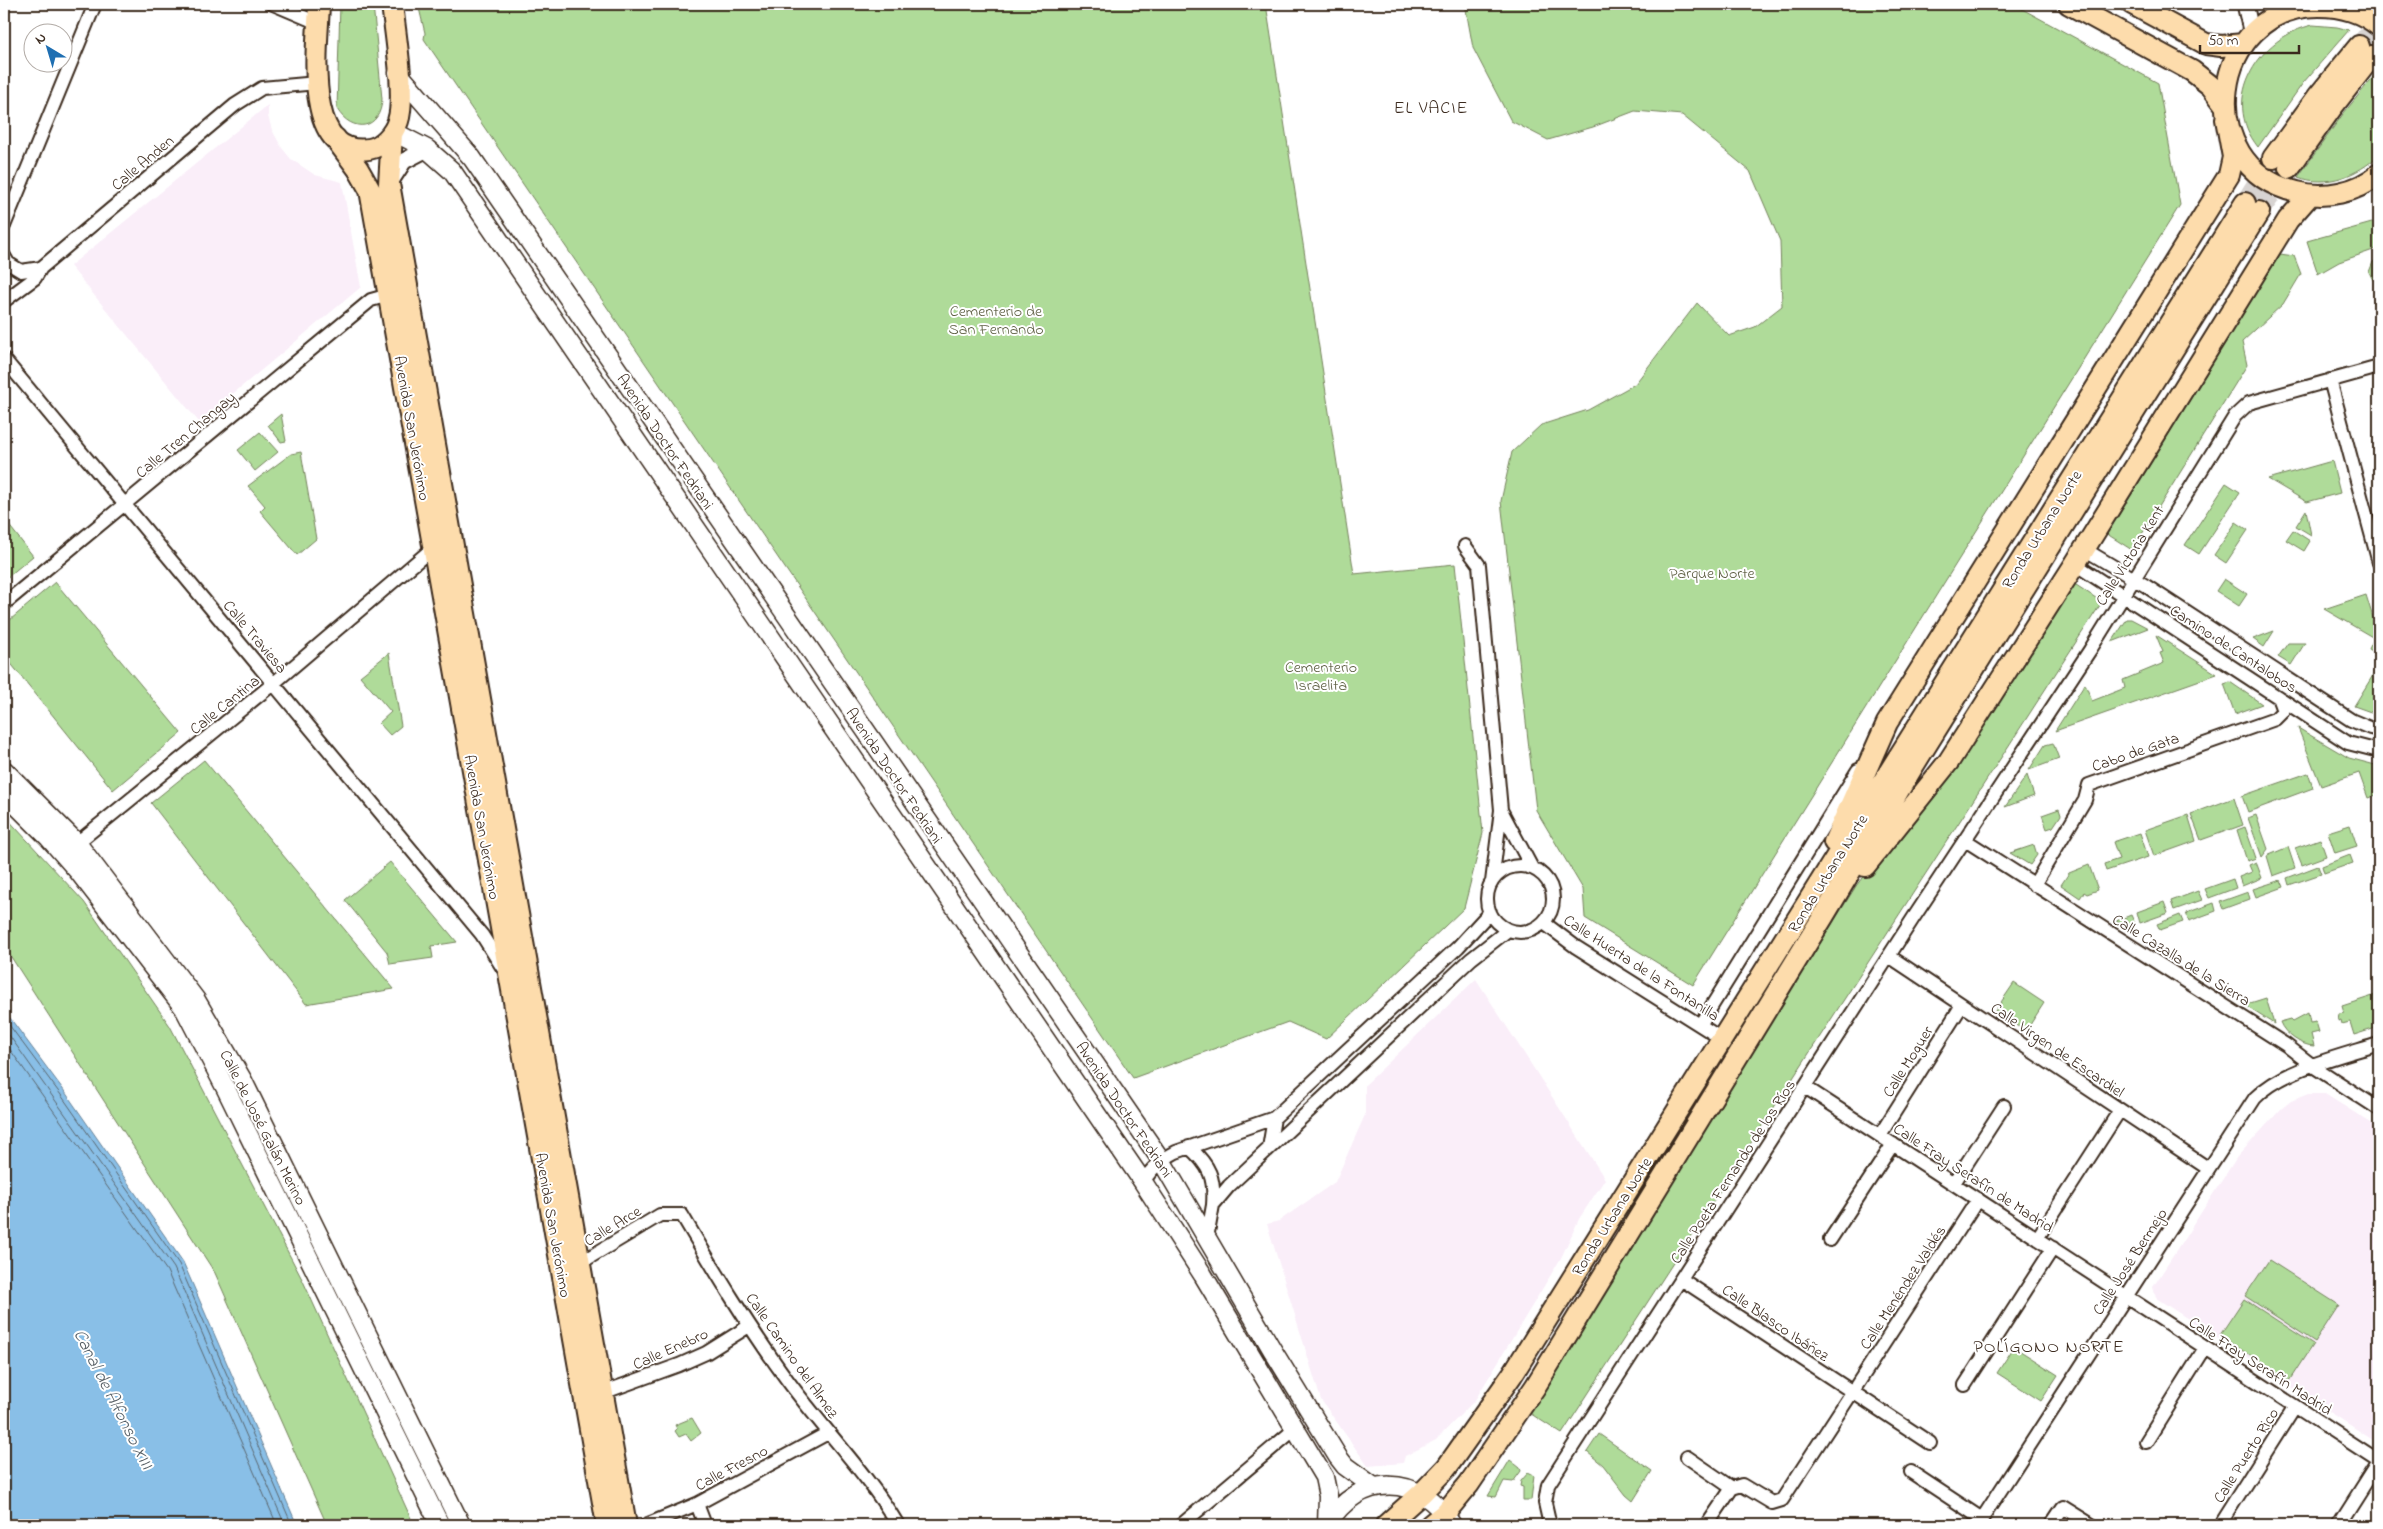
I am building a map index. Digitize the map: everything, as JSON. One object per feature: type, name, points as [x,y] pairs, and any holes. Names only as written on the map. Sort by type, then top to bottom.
[{"type":"main road","name":"Avenida San Jerónimo","points":[[392,4],[401,108],[393,133],[389,184],[626,1525]]},
{"type":"main road","points":[[2069,4],[2192,71],[2211,86],[2226,112],[2236,145],[2254,169],[2278,186],[2310,195],[2349,191],[2378,177]]},
{"type":"main road","points":[[2132,4],[2206,44],[2221,46],[2248,39]]},
{"type":"main road","points":[[1806,907],[1887,723],[2229,175],[2233,157],[2226,112],[2228,78],[2232,64],[2248,39],[2279,9],[2308,6],[2352,7],[2379,26]]},
{"type":"main road","name":"Avenida San Jerónimo","points":[[319,13],[317,83],[320,113],[325,126],[358,170],[370,190],[607,1525]]},
{"type":"main road","points":[[2281,163],[2333,106],[2366,51]]},
{"type":"main road","name":"Avenida Doctor Fedriani","points":[[398,73],[472,158],[1161,1160],[1338,1457],[1345,1466],[1374,1487]]},
{"type":"main road","name":"Avenida Doctor Fedriani","points":[[393,133],[427,149],[452,171],[1143,1182],[1296,1428],[1324,1477],[1328,1496],[1327,1525]]},
{"type":"main road","points":[[335,138],[346,145],[369,149],[380,145],[393,133]]},
{"type":"main road","points":[[1823,917],[1949,761],[2080,556],[2288,220],[2310,195]]},
{"type":"main road","name":"Ronda Urbana Norte","points":[[1386,1525],[1422,1493],[1448,1466],[1512,1375],[1722,1039],[2252,207],[1823,917],[1534,1387],[1442,1521]]},
{"type":"main road","name":"Calle de José Galán Merino","points":[[4,770],[77,843],[196,1000],[242,1079],[461,1525]]},
{"type":"main road","name":"Calle de José Galán Merino","points":[[4,793],[49,838],[78,871],[184,1008],[226,1089],[440,1525]]},
{"type":"main road","points":[[1327,1525],[1351,1497],[1374,1487],[1399,1485],[1422,1493],[1442,1521]]},
{"type":"street","points":[[4,226],[95,4]]},
{"type":"street","points":[[273,4],[319,13]]},
{"type":"street","points":[[2245,4],[2248,39]]},
{"type":"street","name":"Calle Anden","points":[[4,301],[35,278],[41,268],[235,106],[262,88],[317,83]]},
{"type":"street","points":[[389,184],[404,161],[427,149]]},
{"type":"street","points":[[4,256],[8,263],[21,271],[41,268]]},
{"type":"street","points":[[20,289],[22,281],[21,271]]},
{"type":"street","name":"Calle Tren Changay","points":[[4,604],[371,300],[389,295]]},
{"type":"street","name":"Calle Traviesa","points":[[4,359],[482,935],[510,979]]},
{"type":"street","name":"Calle Victoria Kent","points":[[1965,840],[2124,596],[2234,416],[2241,408],[2249,403],[2379,367]]},
{"type":"street","points":[[2330,380],[2379,563]]},
{"type":"street","points":[[1465,546],[1479,565],[1501,810],[1492,882],[1487,902],[1494,920],[1508,930],[1527,932],[1544,923],[1551,914],[1554,903],[1553,892],[1549,882],[1542,874],[1532,868],[1521,866],[1510,868],[1492,882]]},
{"type":"street","name":"Calle Cantina","points":[[77,843],[274,683],[434,547]]},
{"type":"street","name":"Camino de Cantalobos","points":[[2080,556],[2134,579],[2351,720],[2379,730]]},
{"type":"street","name":"Camino de Cantalobos","points":[[2080,556],[2124,596],[2278,697],[2348,742],[2379,751]]},
{"type":"street","name":"Cabo de Gata","points":[[2034,885],[2085,800],[2089,785],[2275,719],[2283,711],[2278,697]]},
{"type":"street","points":[[1700,1025],[1887,723]]},
{"type":"street","points":[[1501,810],[1532,868]]},
{"type":"street","name":"Calle Cazalla de la Sierra","points":[[1965,840],[2286,1045],[2313,1066],[2379,1109]]},
{"type":"street","name":"Calle Poeta Fernando de los Ríos","points":[[1550,1525],[1545,1503],[1548,1485],[1965,840]]},
{"type":"street","points":[[1143,1182],[1161,1160],[1189,1147],[1274,1118],[1458,946],[1490,912]]},
{"type":"street","name":"Calle Huerta de la Fontanilla","points":[[1544,923],[1576,948],[1722,1039]]},
{"type":"street","points":[[482,935],[492,939],[503,937],[520,926]]},
{"type":"street","points":[[1213,1205],[1229,1186],[1471,959],[1508,930]]},
{"type":"street","name":"Calle Virgen de Escardiel","points":[[1889,956],[2208,1169]]},
{"type":"street","name":"Calle Moguer","points":[[1880,1135],[1962,1005]]},
{"type":"street","name":"Calle José Bermejo","points":[[1980,1522],[2255,1098],[2270,1084],[2313,1066],[2379,1044]]},
{"type":"street","name":"Calle Fray Serafín de Madrid","points":[[1805,1087],[2126,1295]]},
{"type":"street","points":[[1954,1183],[2004,1106]]},
{"type":"street","points":[[2038,1238],[2120,1110]]},
{"type":"street","points":[[1269,1148],[1274,1118]]},
{"type":"street","points":[[1830,1240],[1893,1144]]},
{"type":"street","points":[[1189,1147],[1201,1158],[1214,1183],[1213,1205],[1207,1238]]},
{"type":"street","name":"Calle Menéndez Valdés","points":[[1732,1488],[1742,1485],[1772,1503],[1782,1500],[1978,1199]]},
{"type":"street","name":"Calle Arce","points":[[580,1263],[660,1215]]},
{"type":"street","name":"Calle Camino del Almez","points":[[660,1215],[682,1215],[749,1326],[788,1382],[856,1466],[898,1525]]},
{"type":"street","points":[[1965,1385],[2053,1248]]},
{"type":"street","name":"Calle Blasco Ibáñez","points":[[1682,1279],[1930,1443]]},
{"type":"street","name":"Calle Fray Serafín Madrid","points":[[2126,1295],[2379,1461]]},
{"type":"street","name":"Calle Enebro","points":[[602,1393],[679,1365],[706,1353],[749,1326]]},
{"type":"street","points":[[2146,1442],[2205,1348]]},
{"type":"street","name":"Calle Puerto Rico","points":[[2222,1521],[2295,1406]]},
{"type":"street","points":[[1181,1525],[1296,1428]]},
{"type":"street","name":"Calle Fresno","points":[[646,1525],[697,1504],[828,1433]]},
{"type":"street","points":[[1687,1457],[1732,1488],[1707,1525]]},
{"type":"street","points":[[2339,1525],[2379,1461]]},
{"type":"street","points":[[1911,1472],[1980,1522]]},
{"type":"street","points":[[697,1504],[705,1525]]},
{"type":"street","points":[[2051,1525],[2063,1507],[2092,1525]]},
{"type":"shaded area","points":[[268,105],[268,116],[272,130],[291,159],[315,175],[342,182],[361,287],[199,422],[70,266]]},
{"type":"shaded area","points":[[1476,979],[1605,1179],[1579,1219],[1561,1258],[1475,1400],[1436,1440],[1405,1456],[1403,1463],[1368,1466],[1321,1400],[1267,1224],[1279,1221],[1335,1182],[1365,1115],[1365,1085]]},
{"type":"shaded area","points":[[2308,1094],[2325,1094],[2379,1128],[2379,1444],[2156,1298],[2153,1287],[2237,1157],[2281,1109],[2291,1101]]},
{"type":"green space","points":[[340,4],[373,4],[382,99],[377,117],[365,125],[350,122],[337,109]]},
{"type":"green space","name":"Cementerio de San Fernando","points":[[418,4],[1266,4],[1354,574],[1455,564],[1483,833],[1464,908],[1326,1039],[1288,1022],[1133,1078],[424,39],[425,33]]},
{"type":"green space","name":"Parque Norte","points":[[1465,4],[2013,4],[2158,83],[2180,205],[1693,985],[1585,918],[1583,889],[1536,810],[1501,501],[1512,452],[1541,425],[1588,410],[1635,384],[1697,303],[1729,336],[1755,327],[1782,306],[1780,241],[1750,171],[1682,115],[1635,111],[1593,127],[1548,140],[1511,121],[1473,48]]},
{"type":"green space","points":[[2313,25],[2349,30],[2303,83],[2258,147],[2247,128],[2243,109],[2244,90],[2251,72],[2262,56],[2277,42],[2294,31]]},
{"type":"green space","points":[[2379,70],[2379,155],[2362,168],[2342,178],[2320,181],[2298,177],[2343,114]]},
{"type":"green space","points":[[2379,221],[2379,248],[2339,262],[2318,274],[2307,241]]},
{"type":"green space","points":[[2280,254],[2294,256],[2301,274],[2283,304],[2242,342],[2247,365],[2132,550],[2107,534]]},
{"type":"green space","points":[[2379,258],[2379,283],[2373,280],[2369,272],[2373,262]]},
{"type":"green space","points":[[281,414],[286,441],[281,442],[268,425]]},
{"type":"green space","points":[[260,432],[278,452],[255,471],[238,450]]},
{"type":"green space","points":[[301,452],[316,539],[297,555],[260,511],[265,506],[248,486],[291,454]]},
{"type":"green space","points":[[2332,461],[2340,493],[2307,502],[2268,479]]},
{"type":"green space","points":[[2226,483],[2240,492],[2199,554],[2185,545]]},
{"type":"green space","points":[[2306,510],[2311,535],[2296,526]]},
{"type":"green space","points":[[4,519],[33,556],[4,580]]},
{"type":"green space","points":[[2236,522],[2248,530],[2226,563],[2214,555]]},
{"type":"green space","points":[[2293,530],[2310,541],[2304,551],[2286,540]]},
{"type":"green space","points":[[2224,579],[2247,594],[2239,606],[2216,591]]},
{"type":"green space","points":[[2070,581],[2102,602],[1562,1434],[1528,1412],[1856,886],[1889,842]]},
{"type":"green space","points":[[55,582],[181,733],[113,790],[4,655],[4,625]]},
{"type":"green space","points":[[2366,595],[2379,637],[2379,655],[2369,649],[2374,638],[2324,609]]},
{"type":"green space","points":[[2127,619],[2131,619],[2148,628],[2112,642]]},
{"type":"green space","points":[[2274,631],[2264,647],[2253,639]]},
{"type":"green space","points":[[2156,635],[2217,674],[2055,731],[2085,684],[2092,701],[2125,688],[2123,680],[2164,663],[2160,653],[2163,652]]},
{"type":"green space","points":[[2288,643],[2305,643],[2291,665],[2278,657]]},
{"type":"green space","points":[[389,653],[401,726],[390,735],[379,723],[391,712],[360,676]]},
{"type":"green space","points":[[2379,655],[2379,669],[2372,665]]},
{"type":"green space","points":[[2375,672],[2379,674],[2379,715],[2354,706]]},
{"type":"green space","points":[[2230,682],[2262,704],[2235,714],[2224,684]]},
{"type":"green space","points":[[2298,728],[2349,758],[2379,766],[2379,794],[2368,798],[2359,773],[2321,786]]},
{"type":"green space","points":[[2053,743],[2059,759],[2029,770],[2045,745]]},
{"type":"green space","points":[[204,760],[394,989],[306,1004],[151,803]]},
{"type":"green space","points":[[2308,773],[2313,788],[2248,812],[2242,796]]},
{"type":"green space","points":[[2027,775],[2034,796],[2005,807]]},
{"type":"green space","points":[[2234,798],[2243,825],[2201,840],[2191,814]]},
{"type":"green space","points":[[2059,809],[2061,815],[2053,827],[2047,829],[2042,815]]},
{"type":"green space","points":[[4,815],[84,902],[170,1026],[303,1281],[414,1525],[327,1525],[215,1273],[4,946]]},
{"type":"green space","points":[[2188,815],[2196,841],[2154,856],[2145,830]]},
{"type":"green space","points":[[2256,815],[2268,849],[2262,857],[2248,818]]},
{"type":"green space","points":[[2350,825],[2357,846],[2335,853],[2328,832]]},
{"type":"green space","points":[[2245,827],[2256,858],[2247,861],[2237,830]]},
{"type":"green space","points":[[2140,833],[2148,857],[2106,871],[2104,864],[2119,859],[2113,842]]},
{"type":"green space","points":[[2320,839],[2326,856],[2302,865],[2295,848]]},
{"type":"green space","points":[[2034,845],[2037,855],[2030,865],[2010,853]]},
{"type":"green space","points":[[2288,847],[2295,868],[2273,876],[2267,856]]},
{"type":"green space","points":[[2350,855],[2353,863],[2324,873],[2322,866]]},
{"type":"green space","points":[[390,862],[457,942],[431,946],[433,958],[390,964],[387,952],[345,900]]},
{"type":"green space","points":[[2256,862],[2262,878],[2242,886],[2239,877],[2252,872],[2249,865]]},
{"type":"green space","points":[[2089,865],[2098,890],[2087,894],[2084,892],[2080,898],[2061,885],[2069,873]]},
{"type":"green space","points":[[2318,866],[2321,874],[2289,885],[2287,878]]},
{"type":"green space","points":[[2233,879],[2236,888],[2209,898],[2205,889]]},
{"type":"green space","points":[[2281,880],[2284,887],[2256,897],[2253,889]]},
{"type":"green space","points":[[2198,891],[2202,900],[2174,910],[2171,901]]},
{"type":"green space","points":[[2248,892],[2250,899],[2223,909],[2220,902]]},
{"type":"green space","points":[[2164,902],[2168,913],[2140,923],[2137,912]]},
{"type":"green space","points":[[2214,903],[2216,911],[2189,921],[2186,913]]},
{"type":"green space","points":[[2131,915],[2135,924],[2126,928],[2116,921]]},
{"type":"green space","points":[[2180,915],[2183,922],[2160,930],[2157,924]]},
{"type":"green space","points":[[2014,983],[2044,1003],[2026,1031],[1995,1011]]},
{"type":"green space","points":[[2379,994],[2379,1027],[2354,1035],[2350,1022],[2342,1024],[2341,1020],[2338,1021],[2339,1014],[2344,1013],[2342,1006]]},
{"type":"green space","points":[[2266,998],[2274,1024],[2244,1005]]},
{"type":"green space","points":[[2308,1013],[2310,1023],[2316,1022],[2319,1032],[2311,1034],[2314,1046],[2304,1044],[2294,1038],[2285,1031],[2280,1022],[2291,1019],[2293,1021]]},
{"type":"green space","points":[[2269,1260],[2339,1305],[2315,1342],[2245,1296]]},
{"type":"green space","points":[[2244,1299],[2313,1344],[2289,1381],[2220,1335]]},
{"type":"green space","points":[[2014,1347],[2058,1375],[2041,1401],[1997,1373]]},
{"type":"green space","points":[[692,1418],[701,1433],[691,1441],[686,1434],[679,1437],[675,1431],[677,1429],[675,1425]]},
{"type":"green space","points":[[1599,1434],[1652,1471],[1633,1501],[1626,1495],[1603,1465],[1587,1452]]},
{"type":"green space","points":[[1510,1460],[1521,1471],[1513,1482],[1504,1481],[1496,1497],[1488,1496]]},
{"type":"green space","points":[[1528,1473],[1534,1476],[1531,1500],[1523,1500],[1523,1487],[1520,1486],[1521,1481]]},
{"type":"water","name":"Canal de Alfonso XIII","points":[[4,1010],[65,1092],[183,1262],[297,1525],[5,1525]]},
{"type":"tunnel","points":[[2359,46],[2379,22]]},
{"type":"tunnel","points":[[2245,203],[2273,158]]},
{"type":"tunnel","points":[[2259,212],[2288,170]]},
{"type":"district","name":"EL VACIE","points":[[1431,107]]},
{"type":"district","name":"POLÍGONO NORTE","points":[[2049,1346]]},
{"type":"park label","name":"Cementerio Israelita","points":[[1321,675]]}]
